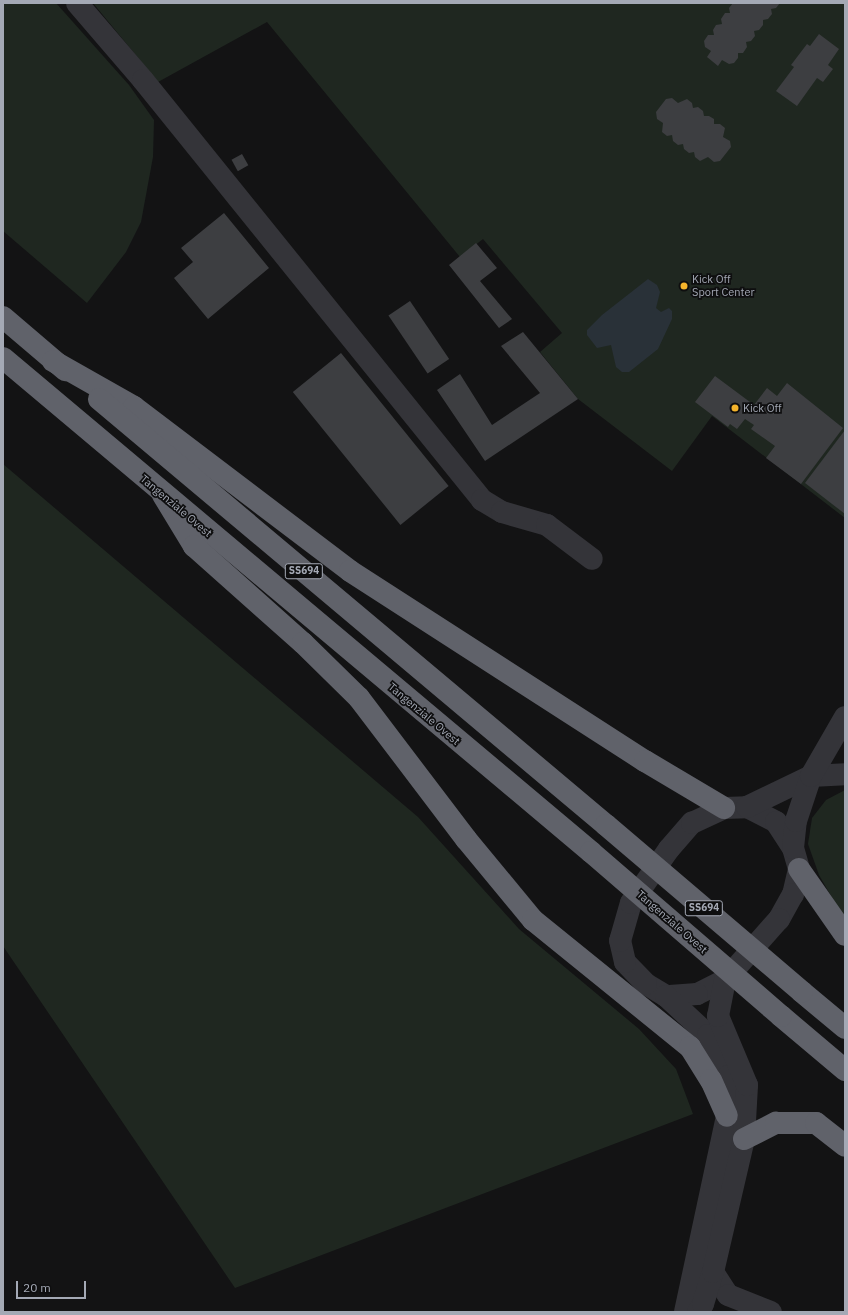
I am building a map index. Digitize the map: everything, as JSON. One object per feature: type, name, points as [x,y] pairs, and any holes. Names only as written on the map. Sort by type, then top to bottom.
[{"type":"highway","name":"SS694","points":[[3,318],[845,1028]]},
{"type":"highway","name":"Tangenziale Ovest","points":[[3,358],[163,495],[590,852],[845,1070]]},
{"type":"highway","points":[[54,361],[134,408],[350,571],[646,761],[724,808]]},
{"type":"highway","points":[[163,495],[194,546],[303,643],[359,698],[466,839],[533,920],[690,1047],[711,1080],[727,1116]]},
{"type":"highway","points":[[799,869],[845,935]]},
{"type":"highway","points":[[744,1139],[776,1123],[816,1123],[845,1146]]},
{"type":"street","points":[[77,3],[144,80],[482,500],[502,512],[547,525],[592,559]]},
{"type":"street","points":[[793,848],[796,821],[811,776],[845,717]]},
{"type":"street","points":[[685,1312],[727,1116],[728,1076],[708,1035],[666,996],[646,984],[625,962],[620,941],[631,903],[669,849],[692,823],[724,808],[747,807],[811,776],[845,774]]},
{"type":"street","points":[[666,996],[697,994],[725,980],[779,919],[792,894],[799,869],[793,848],[776,822],[747,807]]},
{"type":"street","points":[[698,1312],[704,1304],[713,1272],[744,1139],[747,1085],[718,1016],[725,980]]},
{"type":"street","points":[[713,1272],[728,1295],[771,1312]]},
{"type":"shaded area","points":[[3,3],[56,3],[129,85],[154,120],[153,157],[141,222],[126,252],[87,303],[3,231]]},
{"type":"shaded area","name":"Kick Off Sport Center","points":[[93,3],[845,3],[845,518],[712,416],[672,471],[578,399],[540,352],[562,333],[483,239],[460,257],[267,22],[158,82]]},
{"type":"shaded area","points":[[648,279],[657,285],[660,292],[656,308],[661,312],[669,308],[672,311],[672,319],[658,349],[629,372],[622,372],[616,367],[611,345],[597,348],[587,335],[587,330],[602,315]]},
{"type":"shaded area","points":[[3,464],[418,817],[519,929],[639,1029],[676,1069],[693,1114],[235,1288],[3,946]]},
{"type":"shaded area","points":[[845,790],[845,920],[819,875],[808,844],[812,818],[826,800]]},
{"type":"building","points":[[733,3],[780,3],[776,8],[771,9],[772,14],[768,19],[763,20],[763,25],[759,30],[754,31],[755,36],[751,41],[746,42],[747,47],[743,53],[738,53],[738,58],[734,63],[729,64],[722,60],[718,66],[707,57],[711,51],[705,47],[704,41],[708,35],[714,35],[713,30],[716,25],[722,24],[721,19],[725,13],[730,13],[729,8]]},
{"type":"building","points":[[819,34],[839,49],[828,65],[833,69],[823,82],[817,78],[797,106],[776,91],[794,67],[791,65],[807,44],[810,46]]},
{"type":"building","points":[[672,98],[678,103],[687,99],[692,103],[693,108],[698,107],[703,111],[704,116],[709,116],[714,119],[714,124],[720,124],[725,128],[723,137],[730,141],[731,147],[720,161],[714,162],[708,157],[700,161],[695,157],[694,152],[689,153],[684,149],[683,144],[678,145],[673,141],[672,135],[667,136],[662,132],[663,123],[657,119],[656,112],[666,99]]},
{"type":"building","points":[[242,154],[248,165],[238,171],[232,160]]},
{"type":"building","points":[[224,213],[269,268],[208,319],[174,278],[193,262],[181,248]]},
{"type":"building","points":[[476,243],[497,268],[480,281],[512,319],[499,328],[449,265]]},
{"type":"building","points":[[410,301],[449,359],[428,374],[388,316]]},
{"type":"building","points":[[523,332],[578,399],[485,461],[437,390],[460,374],[492,425],[540,393],[501,346]]},
{"type":"building","points":[[341,353],[449,486],[400,525],[293,392]]},
{"type":"building","points":[[715,376],[754,405],[767,388],[777,396],[787,383],[843,428],[801,484],[766,458],[775,446],[751,429],[754,425],[745,419],[737,429],[730,424],[728,427],[695,402]]},
{"type":"building","points":[[845,430],[845,514],[805,483]]},
{"type":"place","name":"Kick Off Sport Center","points":[[684,286]]},
{"type":"place","name":"Kick Off","points":[[735,408]]}]
